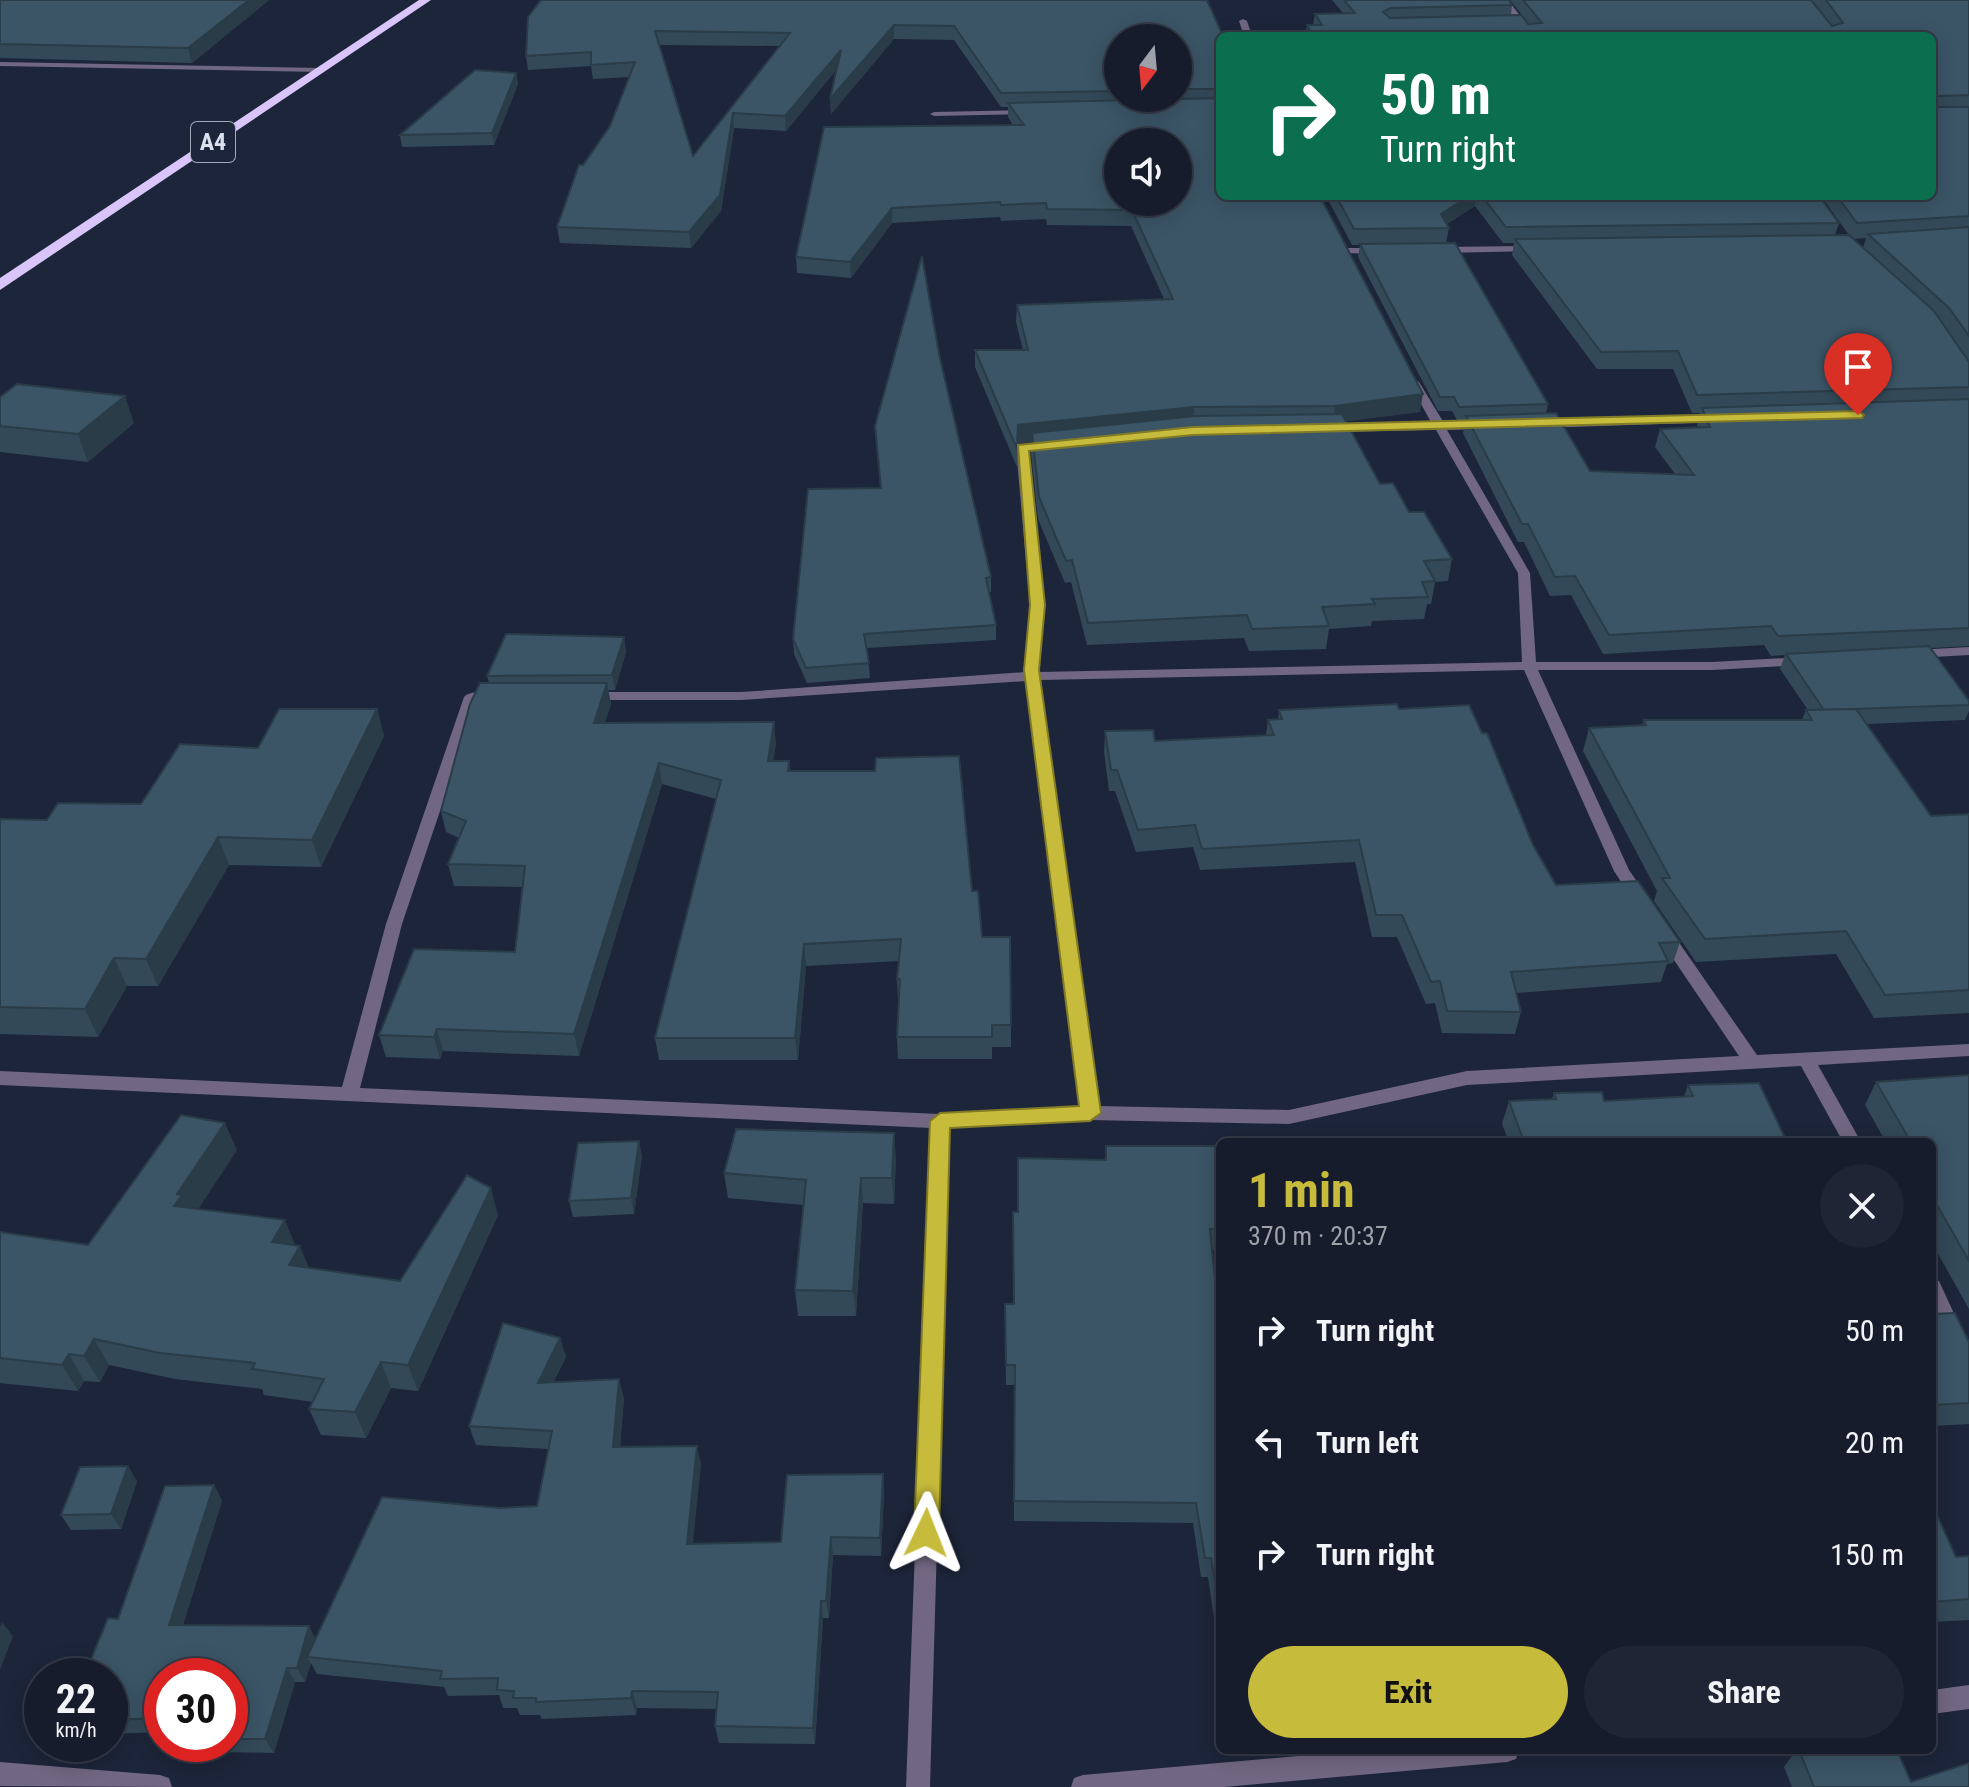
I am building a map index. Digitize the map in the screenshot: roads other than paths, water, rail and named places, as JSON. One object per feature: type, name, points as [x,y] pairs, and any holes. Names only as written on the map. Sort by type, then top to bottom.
[{"type":"highway","name":"A4","points":[[0,285],[426,0]]},
{"type":"street","points":[[1504,0],[1528,32]]},
{"type":"street","points":[[1243,21],[1247,32]]},
{"type":"street","points":[[1505,23],[1519,23]]},
{"type":"street","points":[[0,64],[320,70]]},
{"type":"street","points":[[934,114],[1045,112]]},
{"type":"street","points":[[1339,237],[1353,265]]},
{"type":"street","points":[[1424,250],[1550,249]]},
{"type":"street","points":[[1346,251],[1393,250]]},
{"type":"street","points":[[1409,373],[1437,428],[1524,573],[1529,666],[1622,871],[1648,909]]},
{"type":"street","points":[[1529,425],[1728,420]]},
{"type":"street","points":[[1315,430],[1498,426]]},
{"type":"street","points":[[1069,443],[1022,448],[1037,605],[1033,676],[1090,1113]]},
{"type":"street","points":[[1893,655],[1969,651]]},
{"type":"street","points":[[566,696],[741,696],[1033,676],[1529,666],[1712,666],[1818,660]]},
{"type":"street","points":[[349,1094],[394,924],[471,697],[502,697]]},
{"type":"street","points":[[1657,922],[1752,1062]]},
{"type":"street","points":[[0,1078],[940,1121],[1090,1113],[1289,1117],[1467,1078],[1969,1050]]},
{"type":"street","points":[[1806,1059],[1850,1138]]},
{"type":"street","points":[[918,1787],[940,1121]]},
{"type":"street","points":[[1936,1296],[1969,1368]]},
{"type":"street","points":[[1936,1701],[1969,1697]]},
{"type":"street","points":[[1083,1787],[1461,1754]]},
{"type":"street","points":[[0,1774],[160,1787]]}]
